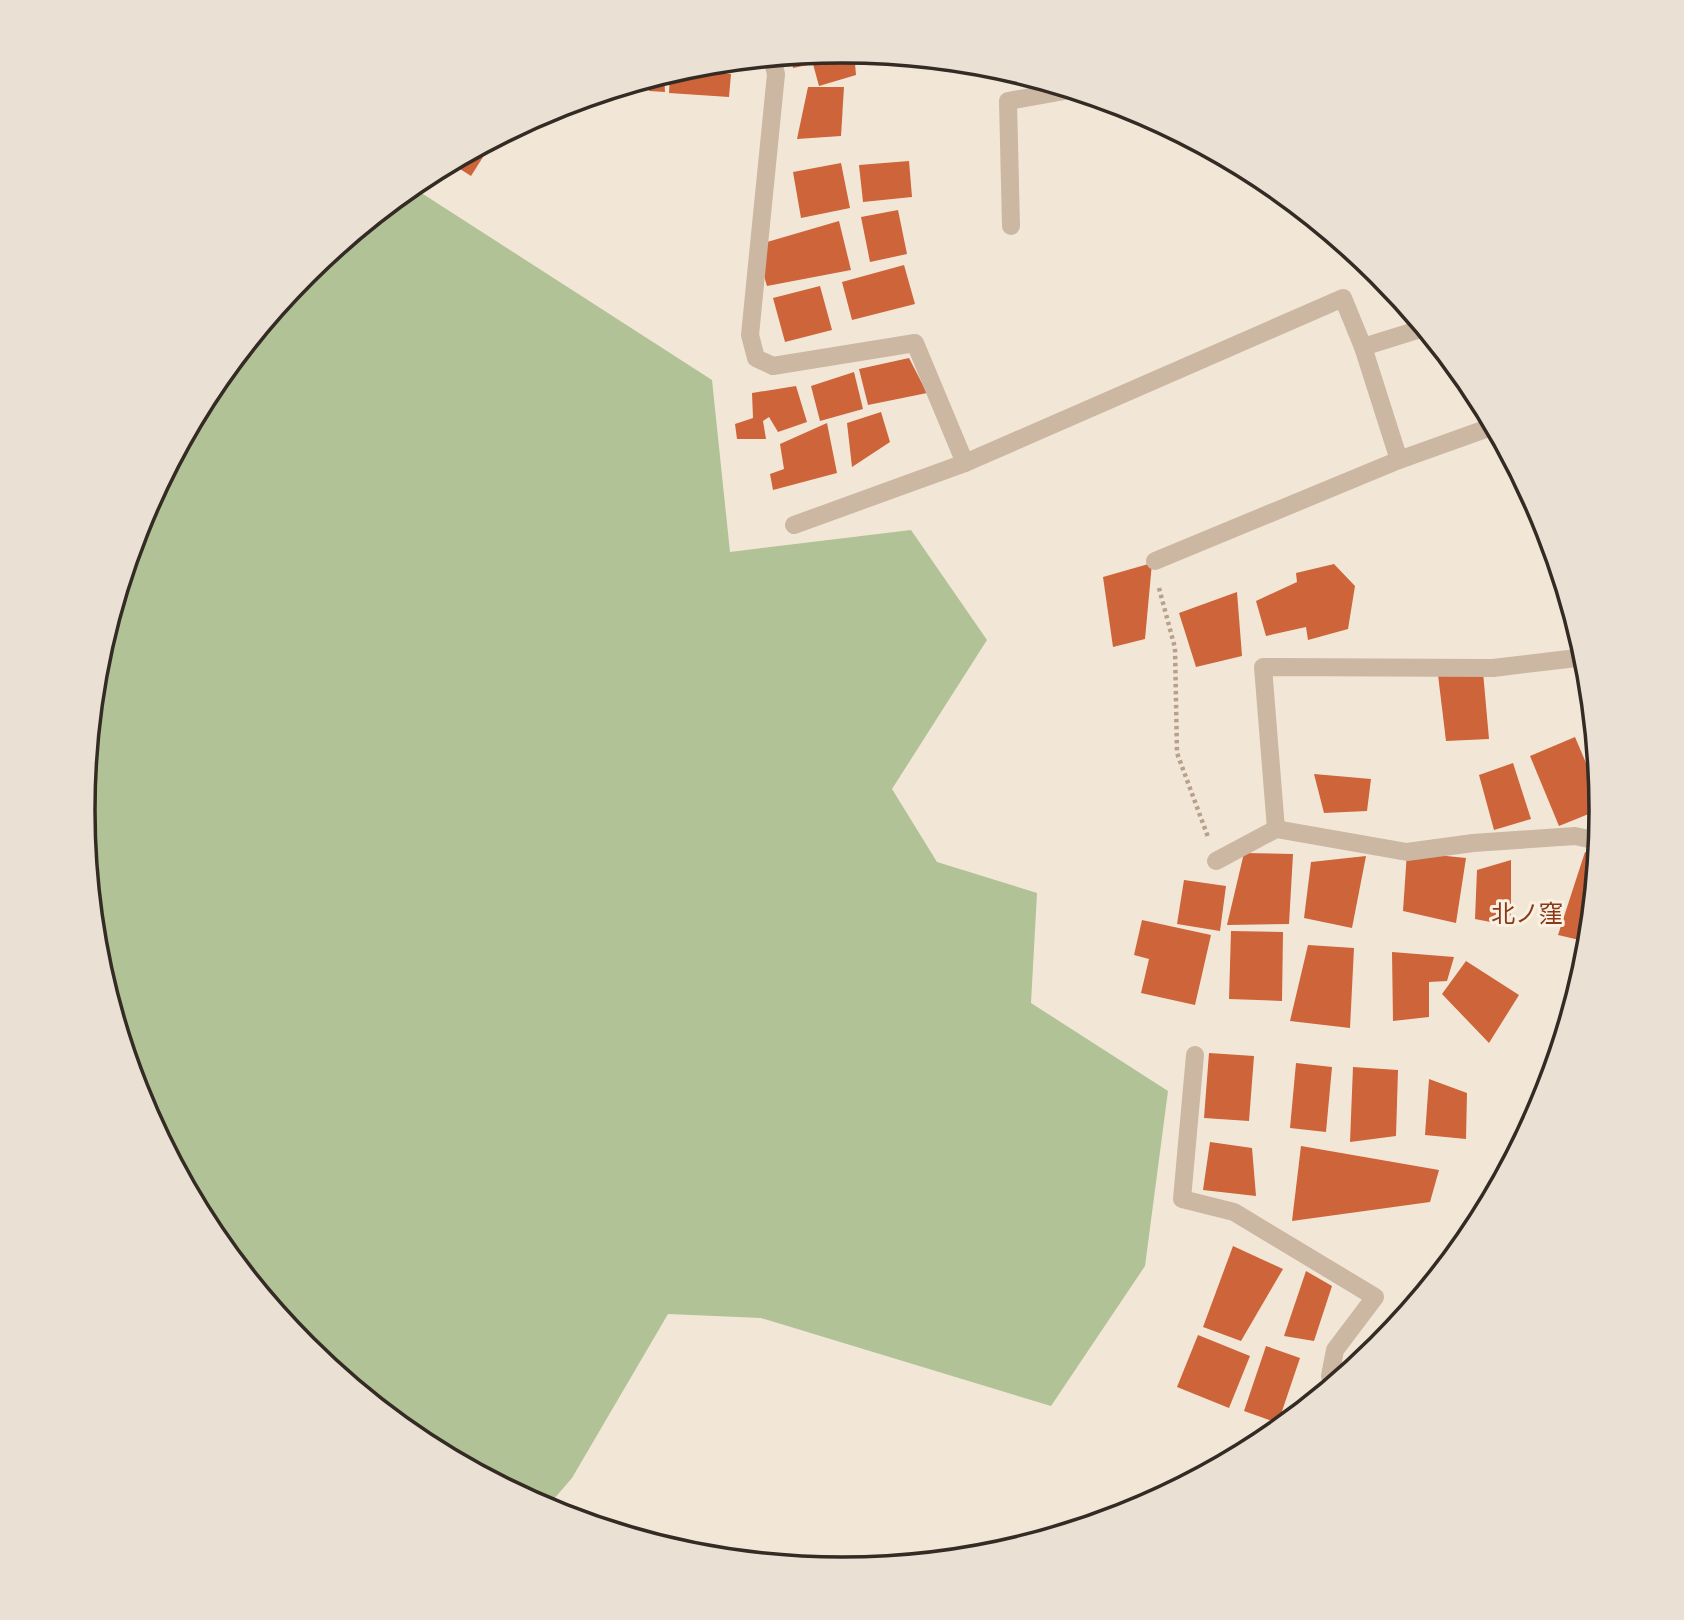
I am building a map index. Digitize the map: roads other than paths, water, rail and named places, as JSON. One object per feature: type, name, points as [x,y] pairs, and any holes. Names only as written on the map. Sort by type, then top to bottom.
[{"type":"street","points":[[774,67],[776,74],[750,335],[756,358],[773,366],[915,343],[965,463]]},
{"type":"street","points":[[1011,226],[1008,101],[1052,93]]},
{"type":"street","points":[[794,525],[965,463],[1343,298],[1363,347],[1399,460]]},
{"type":"street","points":[[1363,347],[1415,331]]},
{"type":"street","points":[[1155,561],[1399,460],[1485,429]]},
{"type":"street","points":[[1276,829],[1263,667],[1493,667],[1574,658]]},
{"type":"street","points":[[1216,860],[1276,829],[1406,852],[1473,843],[1576,836],[1588,839]]},
{"type":"street","points":[[1195,1055],[1182,1199],[1234,1212],[1375,1297],[1335,1350],[1331,1375]]},
{"type":"district","name":"北ノ窪","points":[[1527,914]]}]
